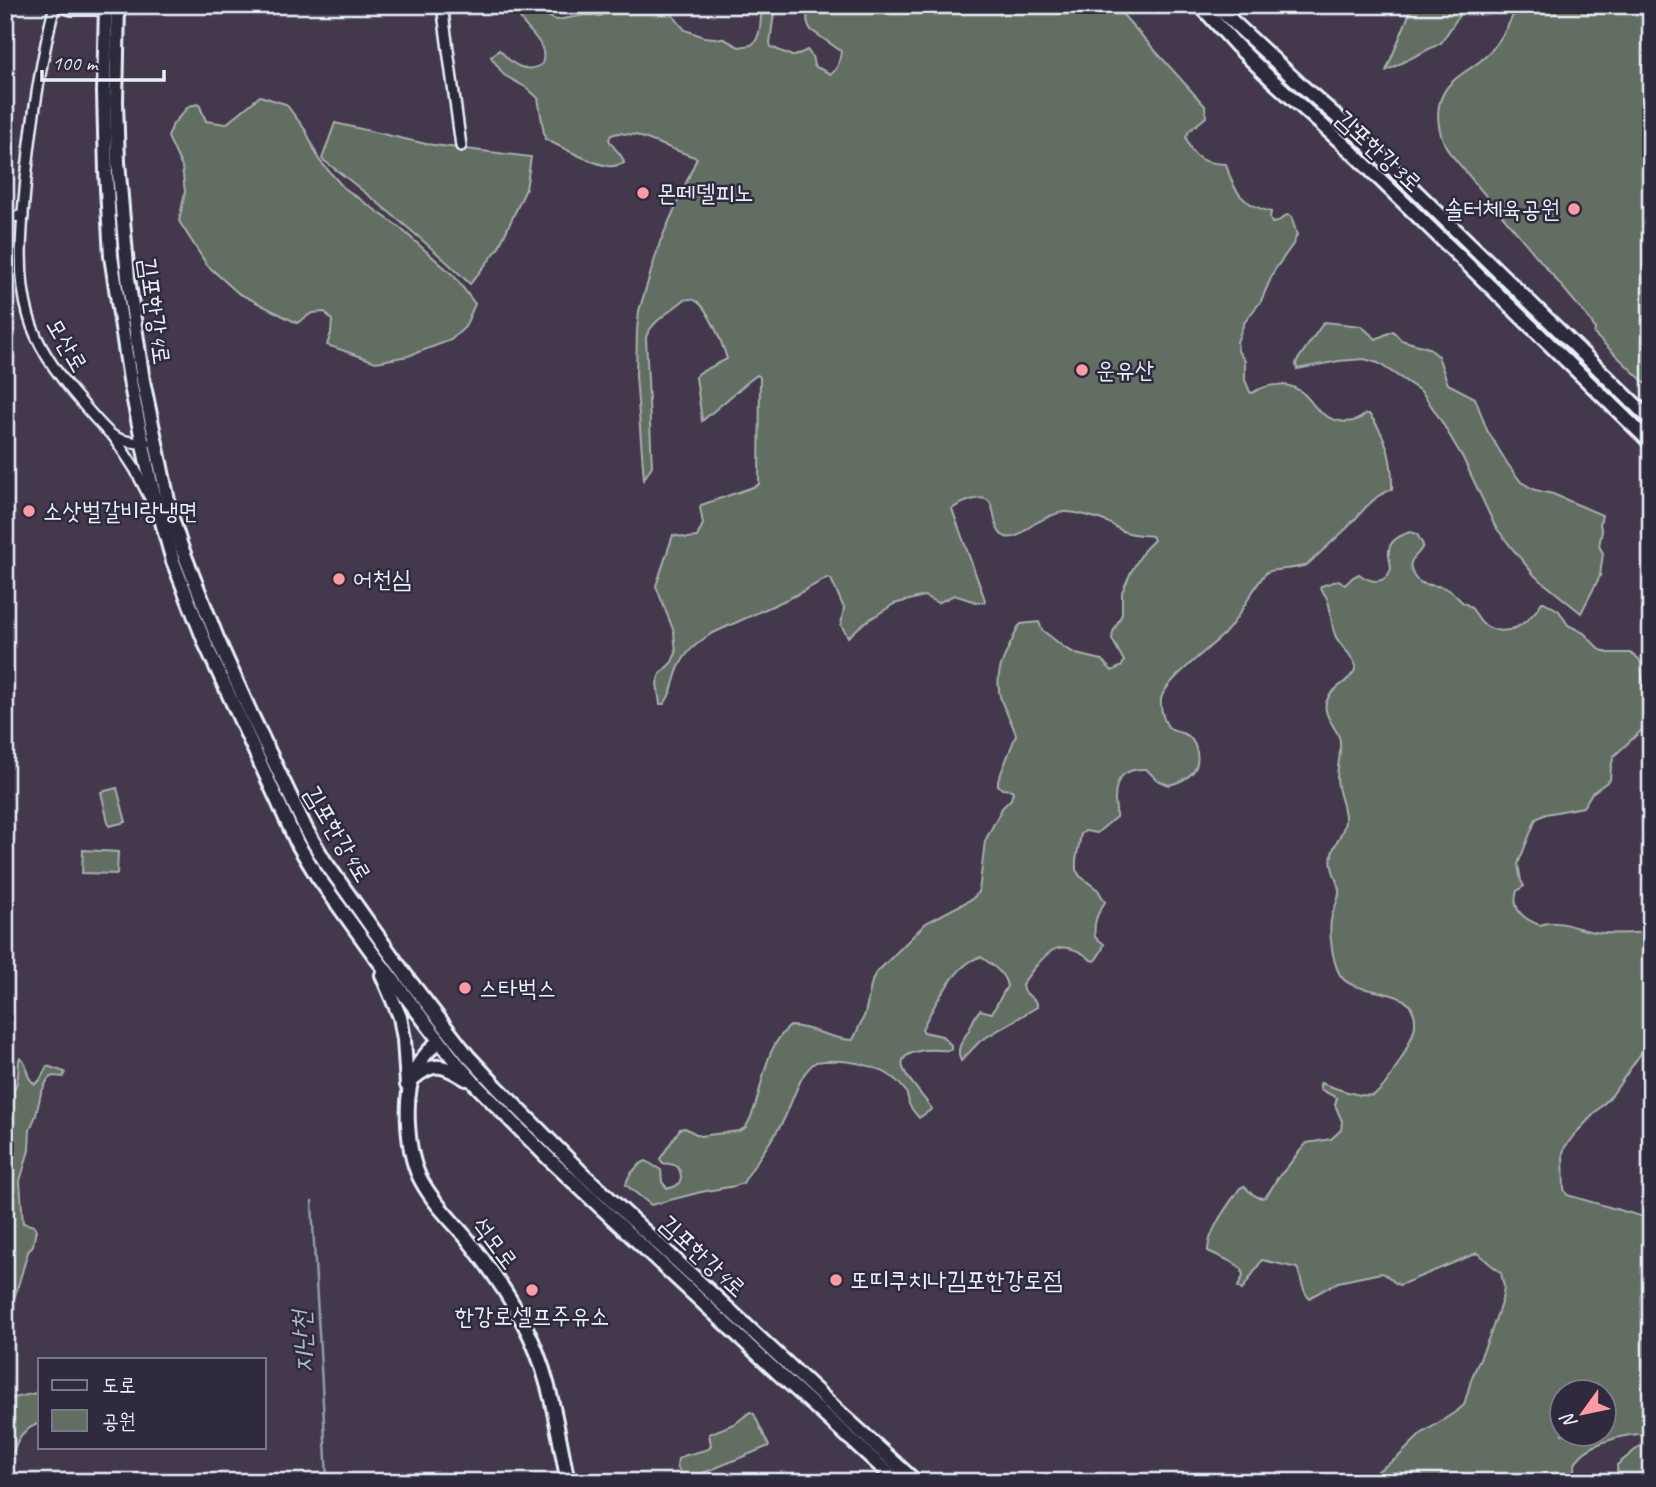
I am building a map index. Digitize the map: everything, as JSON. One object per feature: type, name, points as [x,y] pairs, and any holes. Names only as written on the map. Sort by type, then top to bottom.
[{"type":"street","points":[[56,5],[71,10],[110,7]]},
{"type":"street","name":"모산로","points":[[56,5],[46,37],[38,83],[23,216],[23,288],[28,315],[46,354],[69,387],[114,437],[135,469],[160,517]]},
{"type":"street","points":[[442,5],[461,146]]},
{"type":"street","points":[[1192,5],[1236,45]]},
{"type":"street","name":"김포한강3로","points":[[1200,5],[1272,80],[1371,170],[1651,443]]},
{"type":"street","name":"김포한강3로","points":[[1215,5],[1360,137],[1651,420]]},
{"type":"street","points":[[1223,5],[1243,29]]},
{"type":"street","name":"김포한강4로","points":[[110,7],[104,92],[106,172],[111,256],[129,373],[181,546],[217,638],[301,819],[318,850],[409,980],[468,1056],[581,1172],[916,1482]]},
{"type":"street","points":[[5,216],[23,216]]},
{"type":"street","points":[[114,437],[131,442],[149,442]]},
{"type":"street","name":"김포한강4로","points":[[149,442],[160,517],[173,561],[206,645],[307,861],[374,955],[475,1085],[548,1158],[898,1482]]},
{"type":"street","points":[[374,955],[400,1017],[408,1102]]},
{"type":"street","name":"석모로","points":[[439,1041],[421,1060],[411,1080],[408,1102],[411,1152],[415,1168],[421,1181],[501,1286],[533,1340],[550,1393],[568,1482]]},
{"type":"street","points":[[411,1080],[433,1066],[450,1070],[475,1085]]},
{"type":"green space","points":[[532,5],[557,20],[585,15],[601,16],[609,5],[664,5],[685,30],[704,37],[724,39],[739,47],[755,42],[760,27],[761,5],[775,5],[771,47],[792,56],[807,50],[812,56],[814,66],[831,74],[837,67],[841,51],[811,30],[807,18],[810,5],[1115,6],[1205,106],[1206,117],[1189,131],[1186,137],[1196,156],[1212,163],[1226,164],[1236,190],[1246,201],[1271,212],[1272,223],[1287,215],[1291,216],[1297,235],[1274,271],[1261,301],[1244,323],[1237,342],[1238,351],[1245,361],[1245,380],[1250,392],[1272,385],[1285,385],[1304,394],[1319,411],[1330,418],[1349,422],[1369,414],[1384,440],[1391,469],[1392,489],[1378,496],[1308,564],[1267,572],[1230,627],[1179,674],[1164,692],[1161,702],[1166,722],[1171,729],[1185,734],[1193,741],[1197,763],[1188,777],[1169,785],[1157,780],[1146,769],[1132,770],[1122,776],[1117,786],[1116,817],[1097,833],[1085,831],[1081,834],[1076,870],[1098,890],[1105,902],[1095,923],[1095,937],[1104,944],[1095,961],[1068,948],[1053,950],[1036,966],[1022,985],[1023,990],[1037,1003],[1037,1007],[980,1041],[961,1061],[960,1045],[976,1015],[980,1010],[992,1013],[1007,986],[1001,973],[981,957],[972,960],[946,987],[922,1029],[924,1032],[942,1036],[951,1045],[951,1050],[923,1050],[909,1054],[902,1064],[908,1077],[932,1109],[919,1118],[910,1106],[904,1089],[896,1080],[876,1068],[852,1062],[816,1062],[805,1073],[782,1123],[743,1183],[651,1205],[626,1185],[636,1168],[646,1161],[661,1170],[662,1182],[667,1188],[677,1185],[681,1179],[679,1169],[675,1165],[663,1163],[660,1159],[680,1129],[685,1128],[700,1136],[745,1128],[756,1103],[767,1062],[780,1037],[790,1026],[853,1040],[865,1014],[875,974],[926,923],[972,899],[979,892],[985,841],[1013,792],[998,785],[1016,735],[1001,700],[998,679],[1002,662],[1018,627],[1021,624],[1039,622],[1042,630],[1076,654],[1102,660],[1112,671],[1122,666],[1124,661],[1112,639],[1122,614],[1122,592],[1144,550],[1154,540],[1152,536],[1128,533],[1101,520],[1069,512],[1052,515],[1010,538],[1000,533],[988,500],[971,500],[952,509],[984,602],[954,595],[938,603],[924,596],[894,604],[848,637],[841,625],[844,608],[831,579],[827,578],[711,634],[698,643],[684,658],[668,698],[664,704],[660,704],[657,683],[660,674],[672,662],[676,653],[674,632],[656,586],[673,535],[697,537],[703,524],[701,505],[759,484],[760,377],[757,375],[749,381],[702,421],[696,377],[727,359],[722,345],[715,327],[701,305],[694,300],[684,300],[662,317],[646,337],[652,466],[644,479],[636,376],[639,311],[660,242],[697,158],[636,135],[618,133],[611,135],[609,139],[624,163],[608,166],[584,158],[545,139],[538,98],[527,88],[504,75],[491,57],[499,50],[509,60],[525,68],[542,64],[543,50],[520,18],[523,11]]},
{"type":"green space","points":[[1413,5],[1466,5],[1441,43],[1386,71]]},
{"type":"green space","name":"솔터체육공원","points":[[1517,5],[1651,5],[1651,389],[1594,334],[1591,321],[1449,152],[1441,135],[1438,116],[1441,98],[1456,78],[1482,60],[1491,50],[1504,32]]},
{"type":"green space","points":[[260,96],[286,104],[306,131],[319,160],[343,187],[399,227],[454,276],[475,304],[465,327],[451,340],[408,356],[376,362],[327,345],[332,320],[325,312],[312,313],[297,323],[238,293],[207,265],[179,221],[185,192],[182,167],[168,137],[173,124],[189,106],[199,104],[206,121],[226,124]]},
{"type":"green space","points":[[335,123],[426,144],[531,157],[526,189],[498,249],[470,284],[398,219],[322,159]]},
{"type":"green space","points":[[1324,322],[1361,326],[1376,339],[1393,331],[1401,340],[1429,348],[1438,356],[1448,384],[1475,398],[1487,430],[1521,482],[1535,490],[1553,494],[1602,515],[1599,546],[1603,553],[1600,576],[1581,613],[1535,576],[1495,526],[1463,458],[1422,392],[1378,363],[1364,359],[1297,369],[1297,361]]},
{"type":"green space","points":[[1410,532],[1417,534],[1423,545],[1411,563],[1415,578],[1451,591],[1472,609],[1483,624],[1492,629],[1501,631],[1517,627],[1531,617],[1544,602],[1559,611],[1568,625],[1584,633],[1599,649],[1608,653],[1630,653],[1639,659],[1641,664],[1645,699],[1643,729],[1614,756],[1610,780],[1592,793],[1583,807],[1546,814],[1536,819],[1518,864],[1524,886],[1517,891],[1516,897],[1520,912],[1528,920],[1540,925],[1560,923],[1594,932],[1623,934],[1651,932],[1651,1043],[1646,1046],[1612,1095],[1574,1135],[1563,1153],[1564,1189],[1567,1195],[1651,1219],[1651,1434],[1618,1437],[1618,1378],[1548,1378],[1548,1448],[1591,1448],[1575,1465],[1574,1475],[1596,1482],[1339,1482],[1347,1477],[1373,1474],[1397,1458],[1421,1434],[1464,1405],[1502,1300],[1504,1287],[1501,1273],[1477,1253],[1400,1285],[1381,1273],[1338,1282],[1309,1298],[1297,1268],[1262,1260],[1242,1290],[1238,1287],[1243,1276],[1242,1269],[1208,1251],[1215,1226],[1240,1188],[1244,1186],[1258,1197],[1267,1195],[1307,1143],[1331,1139],[1341,1130],[1342,1121],[1335,1105],[1337,1098],[1320,1089],[1320,1084],[1354,1094],[1373,1095],[1392,1074],[1414,1031],[1413,1010],[1406,1001],[1357,987],[1339,973],[1331,936],[1332,915],[1339,893],[1331,859],[1345,825],[1345,815],[1337,778],[1340,741],[1328,716],[1326,703],[1356,667],[1335,635],[1329,604],[1320,589],[1321,586],[1339,580],[1345,585],[1359,574],[1373,581],[1385,578],[1391,569],[1390,547],[1396,538]]},
{"type":"green space","points":[[117,788],[126,822],[109,826],[101,792]]},
{"type":"green space","points":[[83,850],[118,852],[117,874],[82,873]]},
{"type":"green space","points":[[20,1058],[35,1084],[47,1066],[65,1072],[63,1077],[53,1076],[48,1079],[30,1130],[29,1150],[20,1181],[23,1223],[34,1226],[36,1230],[15,1296],[8,1296],[11,1217],[5,1179],[5,1100],[15,1087]]},
{"type":"green space","points":[[38,1392],[38,1424],[25,1431],[12,1455],[5,1459],[5,1400]]},
{"type":"green space","points":[[750,1412],[754,1414],[769,1446],[684,1481],[677,1466],[678,1459],[709,1449],[709,1434],[736,1423]]},
{"type":"green space","points":[[1644,1443],[1651,1443],[1651,1482],[1618,1482],[1617,1465]]},
{"type":"waterway","name":"지난천","points":[[312,1201],[327,1482]]},
{"type":"place","name":"몬떼델피노","points":[[643,193]]},
{"type":"place","name":"솔터체육공원","points":[[1574,209]]},
{"type":"place","name":"운유산","points":[[1082,370]]},
{"type":"place","name":"소삿벌갈비랑냉면","points":[[29,511]]},
{"type":"place","name":"어천심","points":[[339,579]]},
{"type":"place","name":"스타벅스","points":[[465,988]]},
{"type":"place","name":"또띠쿠치나김포한강로점","points":[[836,1280]]},
{"type":"place","name":"한강로셀프주유소","points":[[532,1290]]}]
